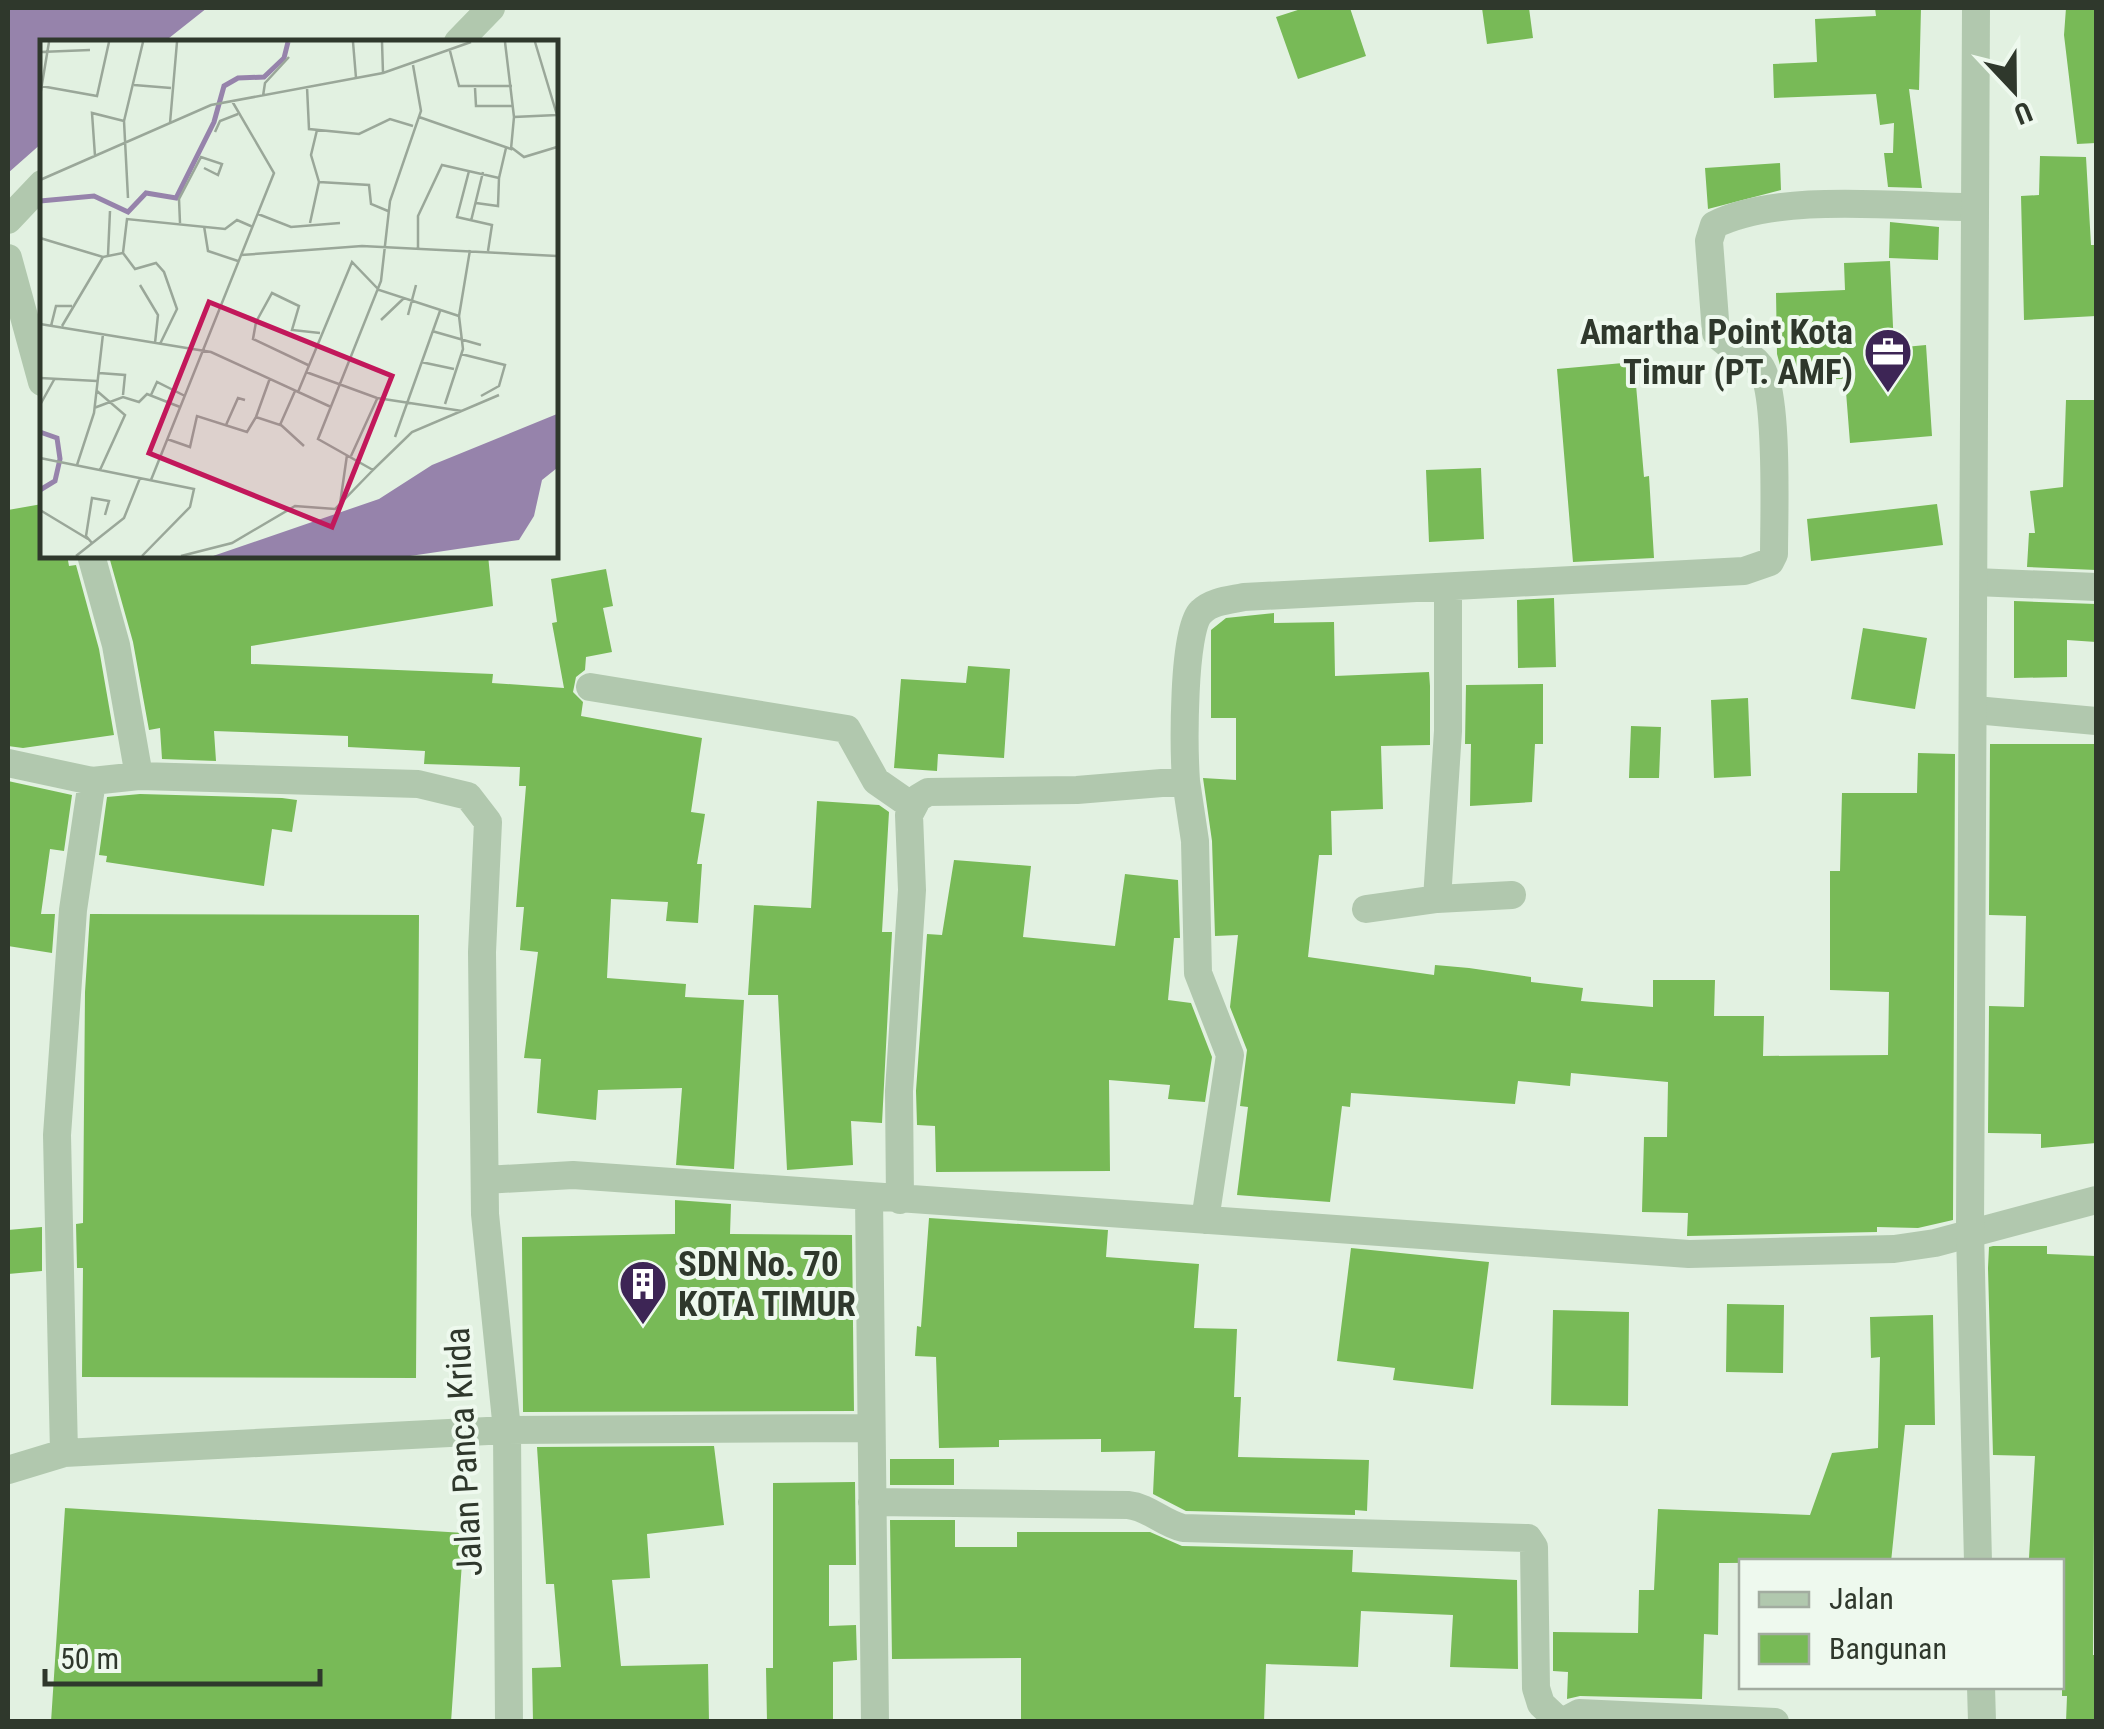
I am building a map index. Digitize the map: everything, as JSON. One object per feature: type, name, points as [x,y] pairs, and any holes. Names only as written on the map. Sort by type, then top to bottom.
[{"type":"street","points":[[460,40],[490,8]]},
{"type":"street","points":[[1976,8],[1970,1230],[1978,1559]]},
{"type":"street","points":[[8,220],[40,186]]},
{"type":"street","points":[[1206,1220],[1230,1055],[1198,974],[1196,842],[1186,782],[1191,635],[1202,610],[1244,596],[1744,571],[1770,562],[1774,554],[1772,421],[1764,373],[1755,360],[1716,334],[1709,241],[1714,225],[1736,214],[1811,207],[1973,208]]},
{"type":"street","points":[[8,258],[40,375]]},
{"type":"street","points":[[92,558],[116,645],[139,776]]},
{"type":"street","points":[[1974,582],[2096,587]]},
{"type":"street","points":[[1437,899],[1448,731],[1448,587]]},
{"type":"street","points":[[590,687],[848,729],[876,781],[912,806]]},
{"type":"street","points":[[1975,710],[2096,721]]},
{"type":"street","name":"Jalan Panca Krida","points":[[8,763],[92,781],[139,776],[401,783],[476,800],[488,822],[482,952],[485,1180],[507,1430],[509,1722]]},
{"type":"street","points":[[64,1453],[57,1135],[72,928],[92,781]]},
{"type":"street","points":[[900,1200],[899,1091],[909,985],[912,806],[928,792],[1078,790],[1186,782]]},
{"type":"street","points":[[1366,908],[1512,895]]},
{"type":"street","points":[[485,1180],[573,1174],[1690,1254],[1894,1249],[1935,1243],[1970,1230],[2096,1200]]},
{"type":"street","points":[[868,1196],[875,1722]]},
{"type":"street","points":[[8,1470],[64,1453],[507,1430],[870,1428]]},
{"type":"street","points":[[872,1502],[1128,1505],[1144,1508],[1168,1524],[1183,1528],[1528,1538],[1534,1547],[1538,1697],[1561,1722],[1579,1713],[1775,1722]]},
{"type":"street","points":[[1982,1689],[1982,1722]]},
{"type":"shaded area","points":[[8,8],[207,8],[167,40],[40,40],[40,145],[8,173]]},
{"type":"building","points":[[1304,8],[1350,8],[1366,56],[1298,79],[1276,17]]},
{"type":"building","points":[[1482,8],[1529,8],[1533,38],[1487,44]]},
{"type":"building","points":[[1875,8],[1921,8],[1919,90],[1909,89],[1922,188],[1888,187],[1884,153],[1893,153],[1894,123],[1880,125],[1876,94],[1774,98],[1773,64],[1817,62],[1815,19],[1876,16]]},
{"type":"building","points":[[2066,8],[2096,8],[2096,143],[2077,144],[2064,35]]},
{"type":"building","points":[[2040,156],[2086,157],[2091,245],[2096,245],[2096,316],[2024,320],[2021,196],[2039,195]]},
{"type":"building","points":[[1780,163],[1781,190],[1708,209],[1705,168]]},
{"type":"building","points":[[1890,222],[1939,227],[1938,260],[1889,258]]},
{"type":"building","points":[[1890,261],[1894,348],[1926,345],[1932,436],[1850,443],[1845,379],[1784,380],[1777,354],[1776,293],[1845,290],[1844,263]]},
{"type":"building","points":[[1634,362],[1644,477],[1649,476],[1654,558],[1573,562],[1557,369]]},
{"type":"building","points":[[2066,400],[2096,400],[2096,570],[2027,567],[2029,533],[2035,533],[2030,491],[2063,487]]},
{"type":"building","points":[[1481,468],[1484,539],[1429,542],[1426,470]]},
{"type":"building","points":[[40,504],[40,558],[68,558],[69,566],[76,565],[99,649],[114,735],[23,748],[8,746],[8,510]]},
{"type":"building","points":[[1937,504],[1943,545],[1811,561],[1807,519]]},
{"type":"building","points":[[488,558],[493,606],[251,646],[251,664],[493,674],[492,683],[564,688],[552,623],[557,622],[551,579],[606,569],[613,606],[603,608],[612,652],[586,657],[585,670],[576,677],[573,692],[583,702],[581,716],[702,738],[691,812],[705,814],[697,864],[702,864],[698,923],[666,921],[668,902],[611,899],[607,978],[686,984],[685,997],[744,1000],[734,1169],[676,1165],[682,1088],[598,1090],[596,1120],[537,1113],[541,1059],[524,1058],[538,952],[520,950],[524,907],[516,907],[526,786],[519,786],[520,767],[424,764],[425,751],[348,747],[348,736],[214,731],[216,761],[162,759],[160,728],[149,730],[133,642],[110,560]]},
{"type":"building","points":[[1554,598],[1556,667],[1518,668],[1517,600]]},
{"type":"building","points":[[2014,601],[2096,604],[2096,642],[2067,640],[2067,677],[2014,678]]},
{"type":"building","points":[[1274,613],[1274,623],[1334,622],[1335,676],[1429,672],[1430,745],[1381,746],[1383,809],[1331,811],[1332,855],[1319,855],[1308,957],[1434,975],[1435,965],[1469,968],[1531,977],[1531,982],[1583,988],[1581,1001],[1653,1007],[1653,980],[1715,980],[1714,1016],[1764,1016],[1763,1056],[1888,1055],[1889,992],[1830,990],[1830,871],[1840,871],[1842,793],[1917,793],[1918,753],[1955,754],[1953,1220],[1918,1228],[1877,1227],[1877,1232],[1687,1236],[1688,1213],[1642,1212],[1644,1137],[1667,1137],[1668,1082],[1571,1073],[1570,1086],[1518,1081],[1515,1104],[1351,1093],[1350,1107],[1342,1106],[1330,1202],[1237,1195],[1248,1107],[1240,1106],[1247,1050],[1230,1007],[1238,935],[1215,936],[1212,841],[1203,778],[1236,780],[1236,718],[1211,718],[1211,630],[1226,618]]},
{"type":"building","points":[[1863,628],[1927,638],[1915,709],[1851,699]]},
{"type":"building","points":[[968,666],[1010,669],[1004,758],[938,754],[937,771],[894,768],[901,679],[966,683]]},
{"type":"building","points":[[1543,684],[1543,744],[1535,744],[1532,802],[1470,806],[1471,744],[1465,744],[1466,685]]},
{"type":"building","points":[[1748,698],[1751,776],[1714,778],[1711,700]]},
{"type":"building","points":[[1631,726],[1661,727],[1659,778],[1629,778]]},
{"type":"building","points":[[1990,744],[2096,744],[2096,1143],[2041,1148],[2041,1134],[1988,1133],[1989,1006],[2024,1007],[2026,916],[1989,915]]},
{"type":"building","points":[[8,781],[72,795],[64,851],[50,849],[41,914],[55,914],[52,953],[8,946]]},
{"type":"building","points":[[140,794],[297,800],[292,832],[272,829],[264,886],[106,862],[107,856],[99,855],[107,797]]},
{"type":"building","points":[[817,801],[879,805],[889,812],[882,932],[892,932],[882,1123],[851,1121],[853,1165],[787,1170],[778,995],[748,995],[754,905],[811,908]]},
{"type":"building","points":[[954,860],[1031,866],[1023,937],[1115,946],[1125,874],[1178,880],[1180,938],[1174,938],[1168,1000],[1191,1003],[1212,1057],[1205,1102],[1168,1099],[1170,1085],[1109,1080],[1110,1171],[936,1172],[935,1126],[917,1125],[916,1091],[927,934],[942,935]]},
{"type":"building","points":[[90,914],[419,915],[416,1378],[82,1377],[83,1268],[77,1268],[76,1224],[83,1223],[85,992]]},
{"type":"building","name":"SDN No. 70 KOTA TIMUR","points":[[675,1200],[731,1204],[730,1234],[852,1235],[854,1411],[523,1412],[522,1237],[675,1234]]},
{"type":"building","points":[[929,1218],[1108,1230],[1106,1257],[1199,1264],[1194,1328],[1237,1329],[1234,1397],[1241,1397],[1238,1457],[1369,1460],[1367,1511],[1355,1510],[1355,1515],[1186,1511],[1153,1494],[1155,1451],[1101,1452],[1101,1439],[999,1440],[999,1447],[939,1448],[936,1357],[915,1356],[917,1326],[921,1327]]},
{"type":"building","points":[[42,1227],[42,1271],[8,1274],[8,1230]]},
{"type":"building","points":[[2047,1246],[2047,1254],[2096,1256],[2096,1722],[2066,1722],[2067,1696],[2062,1696],[2064,1559],[2029,1558],[2035,1456],[1993,1455],[1989,1247]]},
{"type":"building","points":[[1351,1248],[1489,1262],[1473,1389],[1393,1380],[1395,1368],[1337,1361]]},
{"type":"building","points":[[1727,1304],[1784,1305],[1783,1373],[1726,1372]]},
{"type":"building","points":[[1553,1310],[1629,1312],[1628,1406],[1551,1405]]},
{"type":"building","points":[[1933,1315],[1935,1425],[1905,1425],[1891,1559],[1739,1559],[1739,1563],[1719,1563],[1718,1635],[1704,1634],[1702,1699],[1567,1699],[1568,1672],[1553,1671],[1553,1632],[1638,1633],[1639,1590],[1654,1590],[1658,1509],[1810,1515],[1832,1453],[1878,1448],[1880,1357],[1871,1358],[1870,1317]]},
{"type":"building","points":[[714,1446],[724,1525],[647,1534],[650,1578],[612,1580],[621,1666],[708,1664],[709,1722],[533,1722],[532,1668],[561,1667],[554,1584],[546,1584],[537,1447]]},
{"type":"building","points":[[890,1459],[954,1459],[954,1485],[890,1485]]},
{"type":"building","points":[[855,1482],[856,1565],[829,1565],[829,1626],[856,1625],[857,1660],[833,1662],[833,1722],[767,1722],[766,1668],[773,1668],[773,1483]]},
{"type":"building","points":[[65,1508],[464,1533],[451,1722],[51,1722]]},
{"type":"building","points":[[890,1520],[955,1520],[955,1547],[1017,1547],[1017,1532],[1150,1532],[1182,1546],[1353,1550],[1352,1572],[1517,1580],[1518,1669],[1450,1667],[1453,1615],[1361,1611],[1358,1667],[1266,1664],[1264,1722],[1021,1722],[1021,1658],[892,1659]]},
{"type":"place","name":"Amartha Point Kota Timur (PT. AMF)","points":[[1888,394]]},
{"type":"place","name":"SDN No. 70 KOTA TIMUR","points":[[643,1326]]}]
